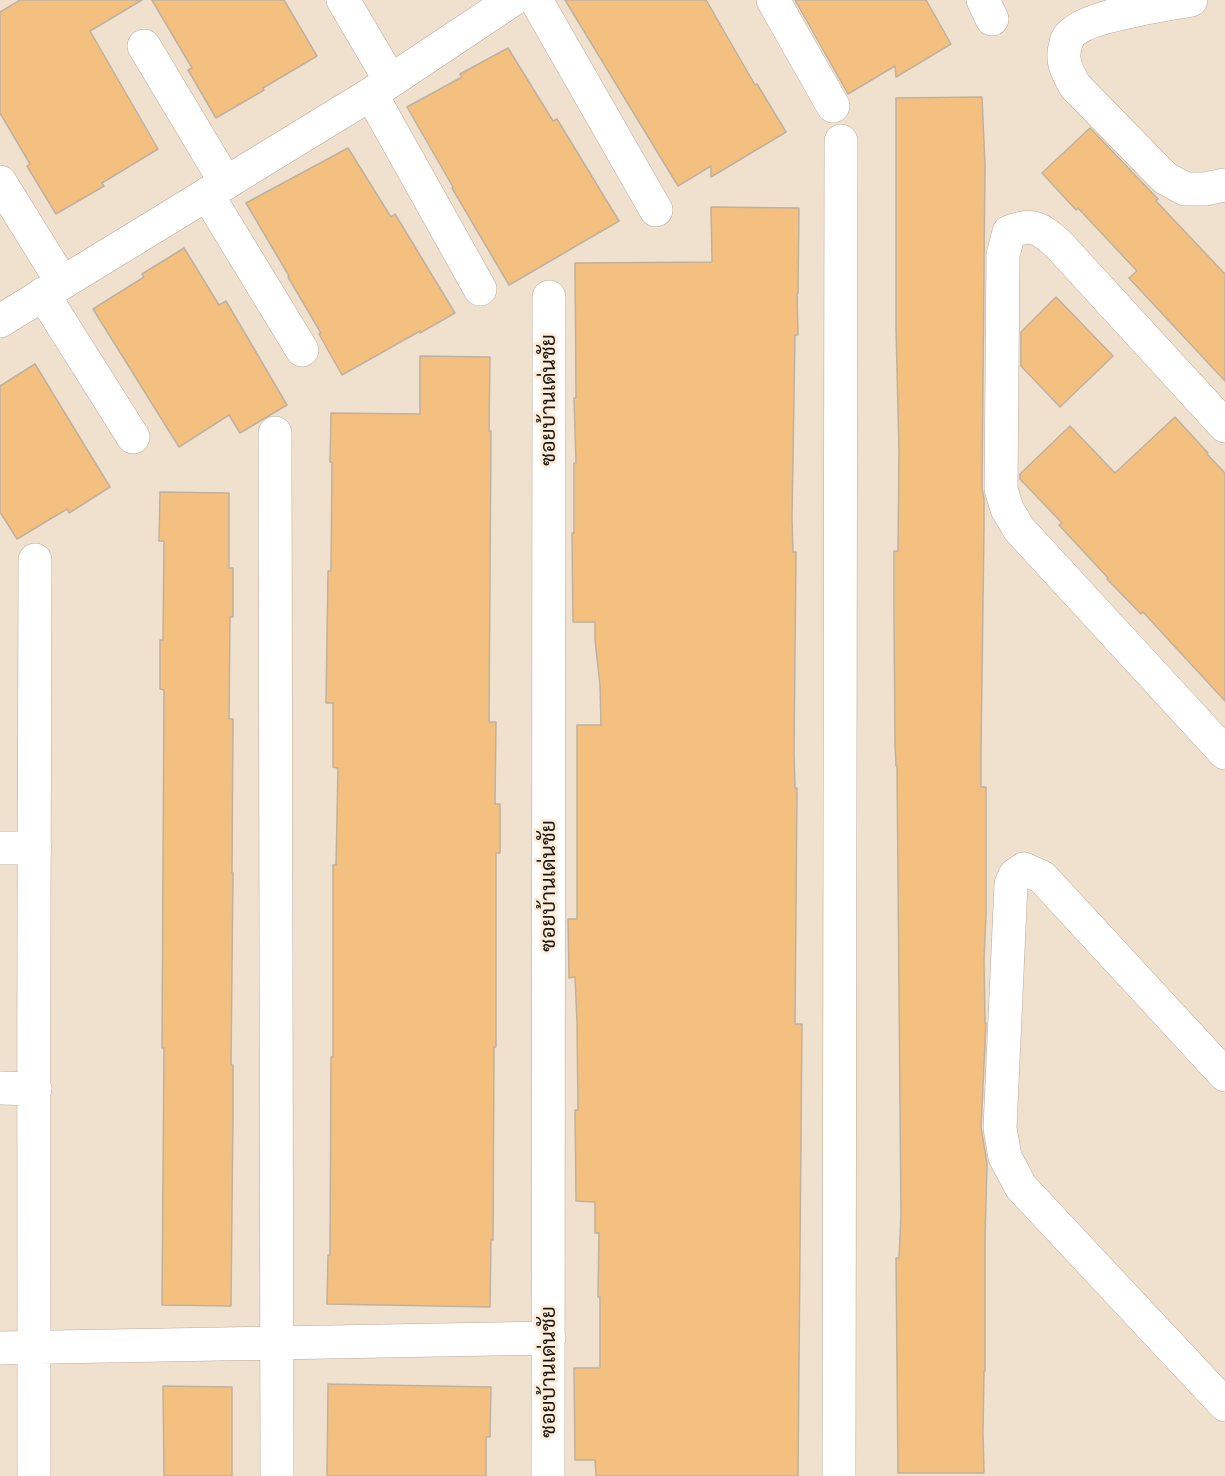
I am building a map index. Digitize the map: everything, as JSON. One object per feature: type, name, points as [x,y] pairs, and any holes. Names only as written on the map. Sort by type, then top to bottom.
[{"type":"street","points":[[343,0],[380,87],[480,289]]},
{"type":"street","points":[[0,321],[380,87],[512,0]]},
{"type":"street","points":[[536,0],[656,210]]},
{"type":"street","points":[[773,0],[833,106]]},
{"type":"street","points":[[1191,0],[1104,17],[1079,28],[1068,37],[1063,54],[1065,68],[1075,86],[1165,178],[1185,189],[1204,189],[1225,185]]},
{"type":"street","points":[[144,46],[302,350]]},
{"type":"street","points":[[839,1476],[841,141]]},
{"type":"street","points":[[0,182],[52,288],[133,437]]},
{"type":"street","points":[[1225,426],[1059,245],[1041,229],[1022,227],[1009,232],[1003,255],[1001,489],[1007,509],[1019,529],[1225,753]]},
{"type":"street","name":"ซอยบ้านเด่นชัย","points":[[548,1476],[549,297]]},
{"type":"street","points":[[275,433],[277,1476]]},
{"type":"street","points":[[34,1476],[35,560]]},
{"type":"street","points":[[0,848],[35,848]]},
{"type":"street","points":[[1225,1075],[1042,877],[1024,869],[1015,875],[1011,884],[1000,1128],[1005,1156],[1021,1187],[1225,1405]]},
{"type":"street","points":[[0,1088],[35,1089]]},
{"type":"street","points":[[0,1348],[549,1338]]},
{"type":"building","points":[[20,0],[142,0],[90,31],[158,149],[102,183],[104,186],[56,214],[27,166],[30,164],[0,113],[0,12]]},
{"type":"building","points":[[152,0],[284,0],[317,56],[216,118],[188,70],[192,68]]},
{"type":"building","points":[[565,0],[706,0],[755,85],[757,84],[786,132],[711,177],[711,166],[678,186]]},
{"type":"building","points":[[795,0],[926,0],[951,44],[896,77],[895,66],[848,94]]},
{"type":"building","points":[[508,48],[553,121],[557,119],[619,221],[509,285],[407,107],[462,77],[460,74]]},
{"type":"building","points":[[982,97],[985,165],[981,787],[986,787],[984,960],[986,1023],[981,1127],[987,1163],[984,1473],[898,1473],[896,1258],[899,1258],[901,1216],[894,613],[894,551],[898,551],[899,451],[896,328],[896,98]]},
{"type":"building","points":[[1090,128],[1225,274],[1225,381],[1129,278],[1137,271],[1042,173]]},
{"type":"building","points":[[348,148],[391,217],[395,214],[455,313],[342,375],[319,334],[321,333],[246,203]]},
{"type":"building","points":[[711,207],[799,208],[798,335],[795,335],[792,518],[793,552],[796,552],[795,1024],[802,1024],[798,1476],[596,1476],[595,1460],[575,1460],[574,1368],[600,1368],[600,1297],[598,1297],[599,1233],[595,1233],[595,1202],[576,1201],[577,1023],[575,977],[569,978],[568,919],[577,919],[577,725],[601,725],[595,622],[573,622],[572,533],[574,533],[574,463],[576,463],[575,263],[712,262]]},
{"type":"building","points":[[184,248],[219,305],[226,301],[287,405],[240,433],[229,415],[179,447],[93,309],[144,277],[142,274]]},
{"type":"building","points":[[1056,297],[1113,356],[1060,407],[1021,366],[1021,332]]},
{"type":"building","points":[[420,356],[490,357],[489,722],[496,722],[495,804],[500,804],[500,853],[496,853],[496,1047],[494,1047],[493,1240],[491,1240],[490,1307],[327,1304],[328,1255],[330,1255],[331,1057],[333,1057],[333,865],[336,865],[338,768],[333,767],[333,703],[326,703],[328,571],[331,571],[331,413],[420,414]]},
{"type":"building","points":[[35,364],[110,487],[69,513],[67,509],[17,539],[0,512],[0,386]]},
{"type":"building","points":[[1175,417],[1225,473],[1225,701],[1143,612],[1141,614],[1107,579],[1059,525],[1062,523],[1020,479],[1020,474],[1070,426],[1115,473]]},
{"type":"building","points":[[160,492],[229,493],[229,568],[233,568],[229,719],[233,719],[231,1306],[162,1305],[164,690],[160,689],[160,640],[163,640],[164,541],[159,541]]},
{"type":"building","points":[[328,1384],[491,1387],[490,1437],[486,1437],[486,1476],[327,1476]]},
{"type":"building","points":[[163,1386],[232,1387],[232,1476],[164,1476]]}]
